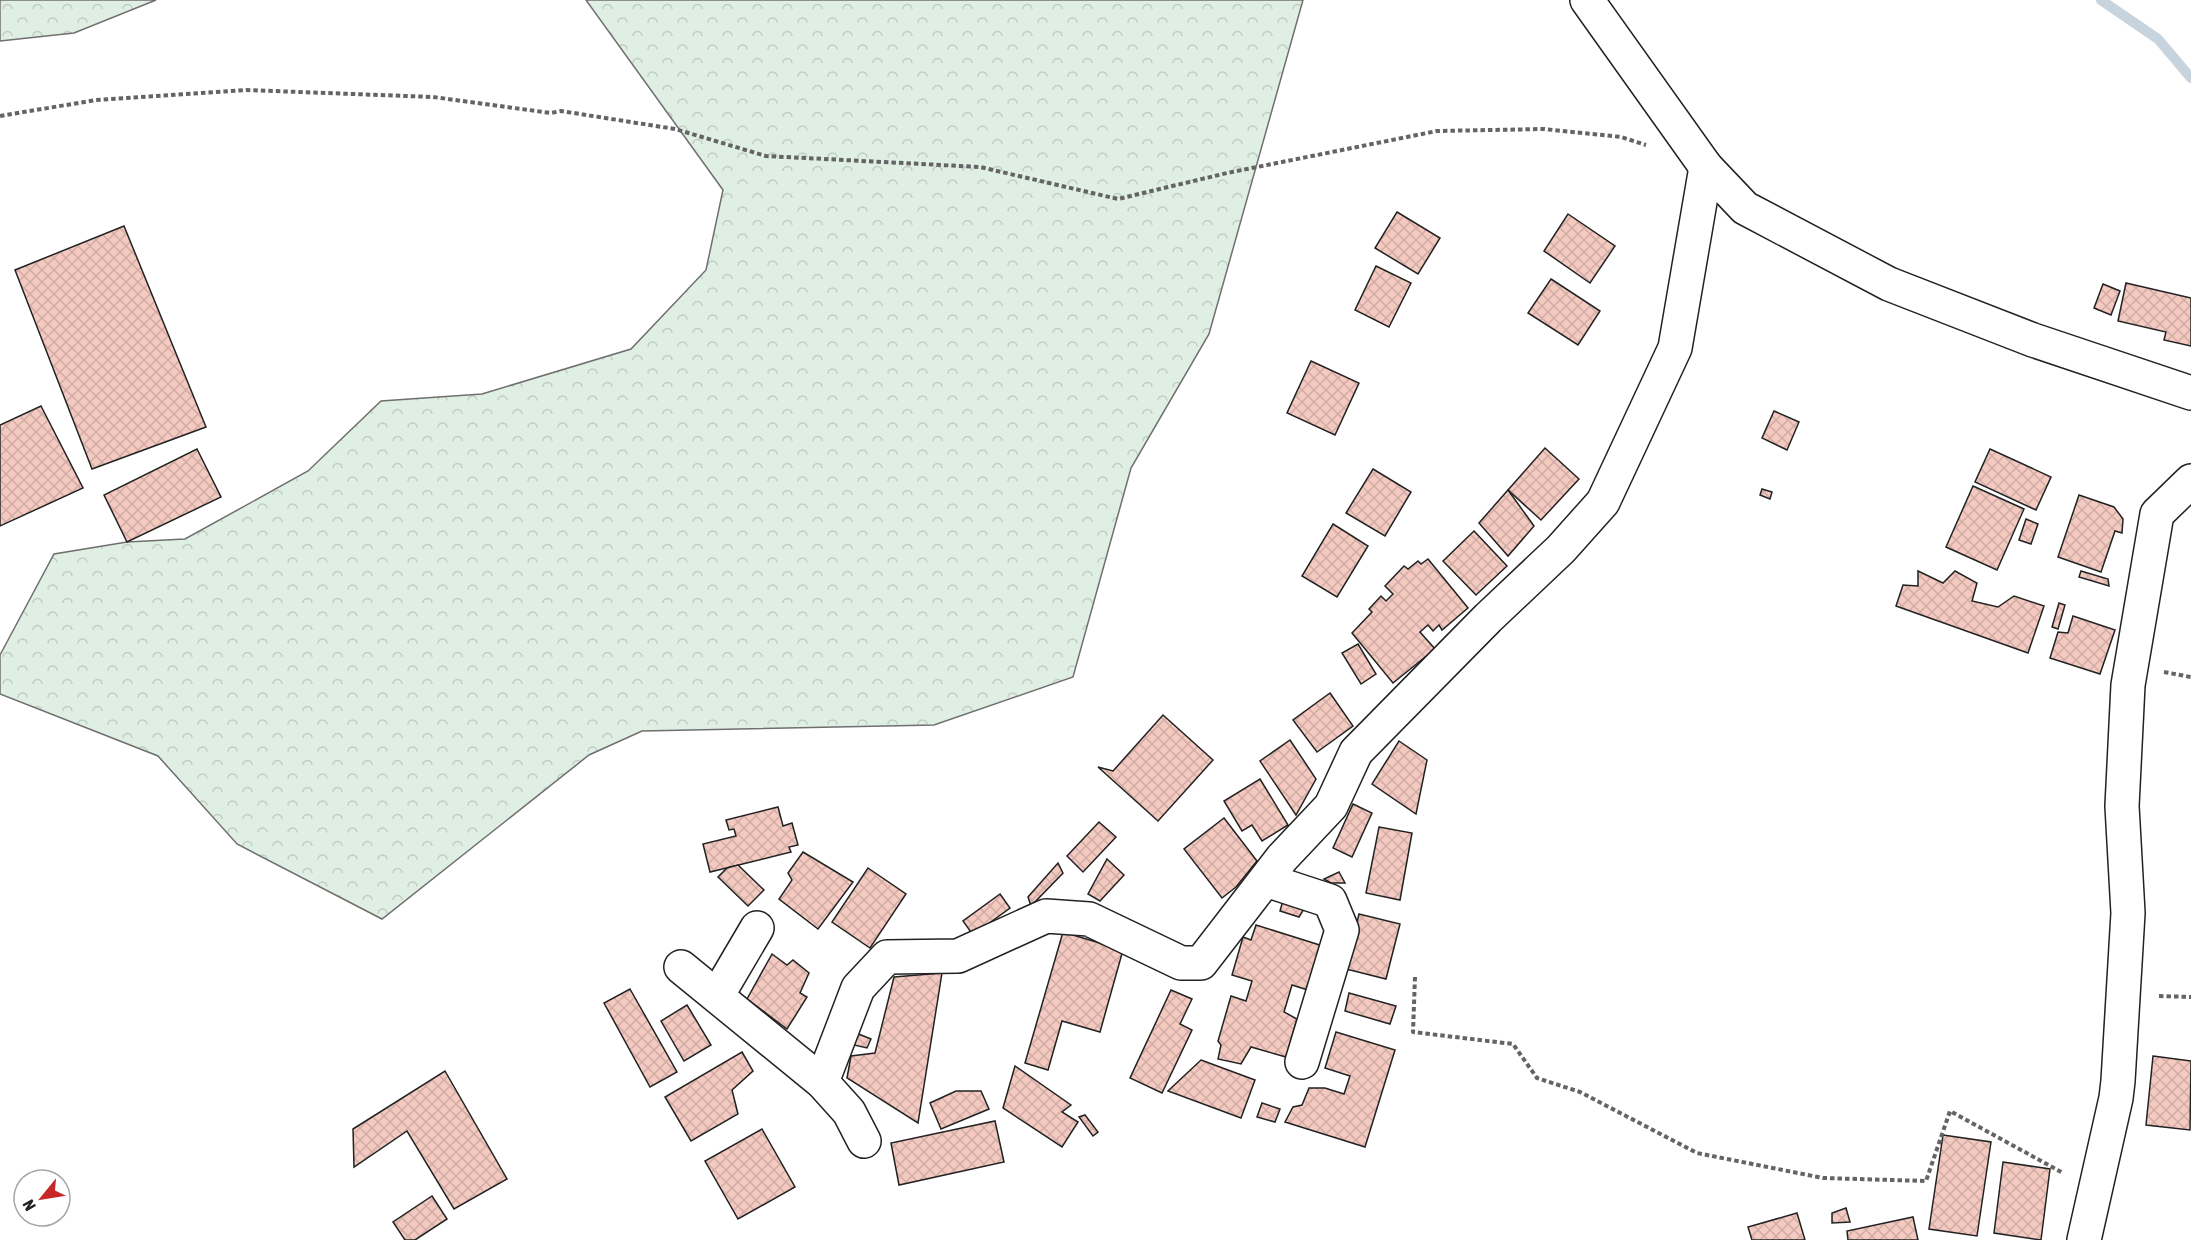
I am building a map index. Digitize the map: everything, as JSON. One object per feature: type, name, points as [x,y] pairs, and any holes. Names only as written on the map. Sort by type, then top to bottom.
[{"type":"street","points":[[1587,0],[1706,167],[1745,208],[1889,284],[2033,340],[2191,393]]},
{"type":"street","points":[[822,1082],[858,988],[887,957],[958,956],[1046,916],[1089,919],[1180,963],[1201,963],[1282,858],[1331,806],[1356,752],[1488,618],[1561,549],[1603,502],[1675,348],[1706,167]]},
{"type":"street","points":[[2084,1240],[2118,1081],[2128,913],[2122,806],[2128,685],[2157,514],[2191,481]]},
{"type":"street","points":[[1266,880],[1330,901],[1342,930],[1302,1062]]},
{"type":"street","points":[[717,996],[756,928]]},
{"type":"street","points":[[681,967],[822,1082],[849,1112],[864,1141]]},
{"type":"path","points":[[0,116],[96,100],[246,90],[433,97],[550,113],[561,111],[675,129],[766,156],[980,167],[1118,200],[1227,172],[1437,130],[1544,129],[1621,136],[1653,148]]},
{"type":"path","points":[[1415,977],[1413,1032],[1513,1044],[1537,1078],[1580,1092],[1697,1153],[1823,1178],[1926,1181],[1950,1111],[2095,1190]]},
{"type":"green space","points":[[0,0],[156,0],[74,33],[0,41]]},
{"type":"green space","points":[[586,0],[1303,0],[1209,334],[1131,468],[1073,677],[934,725],[642,731],[589,755],[382,919],[237,844],[158,756],[0,694],[0,655],[54,554],[127,542],[185,539],[308,471],[381,401],[482,394],[631,349],[706,270],[723,190]]},
{"type":"building","points":[[1397,212],[1440,238],[1418,274],[1375,248]]},
{"type":"building","points":[[1568,214],[1615,246],[1590,283],[1544,251]]},
{"type":"building","points":[[124,226],[206,427],[92,469],[15,270]]},
{"type":"building","points":[[1376,266],[1411,283],[1389,327],[1355,310]]},
{"type":"building","points":[[1551,279],[1600,311],[1578,345],[1528,313]]},
{"type":"building","points":[[2126,283],[2191,298],[2191,346],[2164,340],[2166,332],[2118,321]]},
{"type":"building","points":[[2103,284],[2120,291],[2111,315],[2094,308]]},
{"type":"building","points":[[1311,361],[1359,383],[1335,435],[1287,413]]},
{"type":"building","points":[[41,406],[83,488],[0,526],[0,425]]},
{"type":"building","points":[[1774,411],[1799,422],[1787,450],[1762,438]]},
{"type":"building","points":[[1545,448],[1579,479],[1541,520],[1508,490]]},
{"type":"building","points":[[197,449],[221,497],[127,542],[104,495]]},
{"type":"building","points":[[1990,449],[2051,477],[2036,510],[1975,482]]},
{"type":"building","points":[[1373,469],[1411,492],[1385,536],[1346,513]]},
{"type":"building","points":[[1973,486],[2024,509],[1997,570],[1946,547]]},
{"type":"building","points":[[1762,489],[1772,492],[1770,499],[1760,495]]},
{"type":"building","points":[[1508,490],[1534,526],[1508,556],[1479,523]]},
{"type":"building","points":[[2079,495],[2114,507],[2123,519],[2122,533],[2115,531],[2101,572],[2058,557]]},
{"type":"building","points":[[2026,519],[2038,524],[2031,544],[2019,540]]},
{"type":"building","points":[[1333,524],[1368,546],[1337,597],[1302,576]]},
{"type":"building","points":[[1474,531],[1507,566],[1476,595],[1443,561]]},
{"type":"building","points":[[1428,559],[1468,608],[1442,630],[1439,625],[1433,631],[1428,625],[1420,632],[1435,649],[1393,683],[1352,633],[1372,612],[1369,609],[1381,596],[1386,601],[1393,594],[1385,586],[1404,566],[1408,569],[1418,561],[1421,564]]},
{"type":"building","points":[[1918,571],[1943,583],[1955,571],[1977,583],[1972,601],[1998,607],[2014,596],[2044,606],[2028,653],[1896,606],[1903,585],[1918,586]]},
{"type":"building","points":[[2081,571],[2108,579],[2109,586],[2079,577]]},
{"type":"building","points":[[2059,603],[2065,605],[2058,629],[2052,627]]},
{"type":"building","points":[[2073,616],[2115,630],[2100,674],[2050,658],[2058,632],[2068,633]]},
{"type":"building","points":[[1358,644],[1376,674],[1361,684],[1342,653]]},
{"type":"building","points":[[1330,693],[1353,726],[1317,752],[1293,720]]},
{"type":"building","points":[[1163,715],[1213,760],[1158,821],[1098,767],[1113,771]]},
{"type":"building","points":[[1290,740],[1316,779],[1296,815],[1260,761]]},
{"type":"building","points":[[1399,741],[1427,760],[1416,814],[1372,784]]},
{"type":"building","points":[[1260,779],[1288,825],[1262,841],[1252,825],[1242,831],[1224,801]]},
{"type":"building","points":[[1353,804],[1372,813],[1352,857],[1333,848]]},
{"type":"building","points":[[778,807],[783,826],[792,823],[798,845],[789,847],[791,852],[710,872],[703,844],[736,836],[734,829],[729,830],[726,820]]},
{"type":"building","points":[[1224,818],[1257,861],[1236,887],[1222,898],[1184,849]]},
{"type":"building","points":[[1099,822],[1116,837],[1083,872],[1067,856]]},
{"type":"building","points":[[1379,827],[1412,833],[1400,900],[1366,893]]},
{"type":"building","points":[[803,852],[853,882],[818,929],[779,899],[792,880],[788,873]]},
{"type":"building","points":[[1107,859],[1124,875],[1100,901],[1088,894]]},
{"type":"building","points":[[1058,863],[1063,873],[1031,906],[1028,897]]},
{"type":"building","points":[[738,865],[764,890],[748,906],[718,877],[727,868]]},
{"type":"building","points":[[868,868],[906,894],[870,948],[832,922]]},
{"type":"building","points":[[1339,872],[1345,883],[1331,883],[1324,879]]},
{"type":"building","points":[[1000,894],[1010,908],[973,935],[963,921]]},
{"type":"building","points":[[1284,897],[1307,904],[1299,917],[1280,911]]},
{"type":"building","points":[[1359,914],[1400,924],[1386,979],[1346,969]]},
{"type":"building","points":[[1256,925],[1323,946],[1311,991],[1292,985],[1284,1012],[1297,1019],[1286,1057],[1251,1047],[1241,1064],[1218,1059],[1221,1045],[1218,1041],[1231,996],[1246,1001],[1252,981],[1232,975],[1243,937],[1251,940]]},
{"type":"building","points":[[1063,932],[1123,950],[1100,1032],[1062,1021],[1048,1070],[1025,1063]]},
{"type":"building","points":[[772,954],[787,965],[793,960],[809,973],[800,993],[807,997],[787,1029],[747,999]]},
{"type":"building","points":[[942,973],[918,1123],[847,1078],[851,1056],[875,1053],[894,977]]},
{"type":"building","points":[[630,989],[677,1072],[650,1087],[604,1003]]},
{"type":"building","points":[[1171,990],[1192,999],[1180,1024],[1192,1030],[1162,1093],[1130,1078]]},
{"type":"building","points":[[1349,993],[1396,1006],[1390,1024],[1345,1011]]},
{"type":"building","points":[[687,1005],[711,1045],[684,1061],[661,1021]]},
{"type":"building","points":[[1336,1032],[1395,1050],[1365,1147],[1285,1122],[1293,1107],[1302,1105],[1309,1088],[1325,1088],[1344,1094],[1350,1076],[1325,1068]]},
{"type":"building","points":[[856,1033],[871,1039],[867,1048],[854,1045]]},
{"type":"building","points":[[742,1052],[753,1071],[732,1090],[738,1114],[691,1141],[665,1097]]},
{"type":"building","points":[[2153,1056],[2191,1061],[2190,1130],[2146,1125]]},
{"type":"building","points":[[1201,1060],[1255,1080],[1241,1118],[1168,1091]]},
{"type":"building","points":[[1015,1066],[1071,1105],[1062,1112],[1078,1122],[1062,1147],[1003,1108]]},
{"type":"building","points":[[445,1071],[507,1179],[454,1209],[407,1131],[354,1167],[353,1129]]},
{"type":"building","points":[[956,1091],[981,1091],[989,1109],[941,1129],[930,1103]]},
{"type":"building","points":[[1262,1103],[1280,1109],[1275,1122],[1257,1117]]},
{"type":"building","points":[[1085,1115],[1098,1132],[1093,1136],[1079,1117]]},
{"type":"building","points":[[995,1121],[1004,1162],[899,1185],[891,1143]]},
{"type":"building","points":[[762,1129],[795,1187],[738,1219],[705,1161]]},
{"type":"building","points":[[1943,1135],[1991,1142],[1977,1236],[1929,1229]]},
{"type":"building","points":[[2003,1162],[2050,1169],[2041,1240],[1994,1233]]},
{"type":"building","points":[[432,1196],[447,1219],[415,1240],[405,1240],[393,1222]]},
{"type":"building","points":[[1846,1208],[1850,1222],[1832,1223],[1832,1213]]},
{"type":"building","points":[[1797,1213],[1805,1240],[1752,1240],[1748,1227]]},
{"type":"building","points":[[1913,1217],[1918,1240],[1848,1240],[1847,1231]]},
{"type":"waterway","points":[[2101,0],[2158,39],[2191,78]]}]
